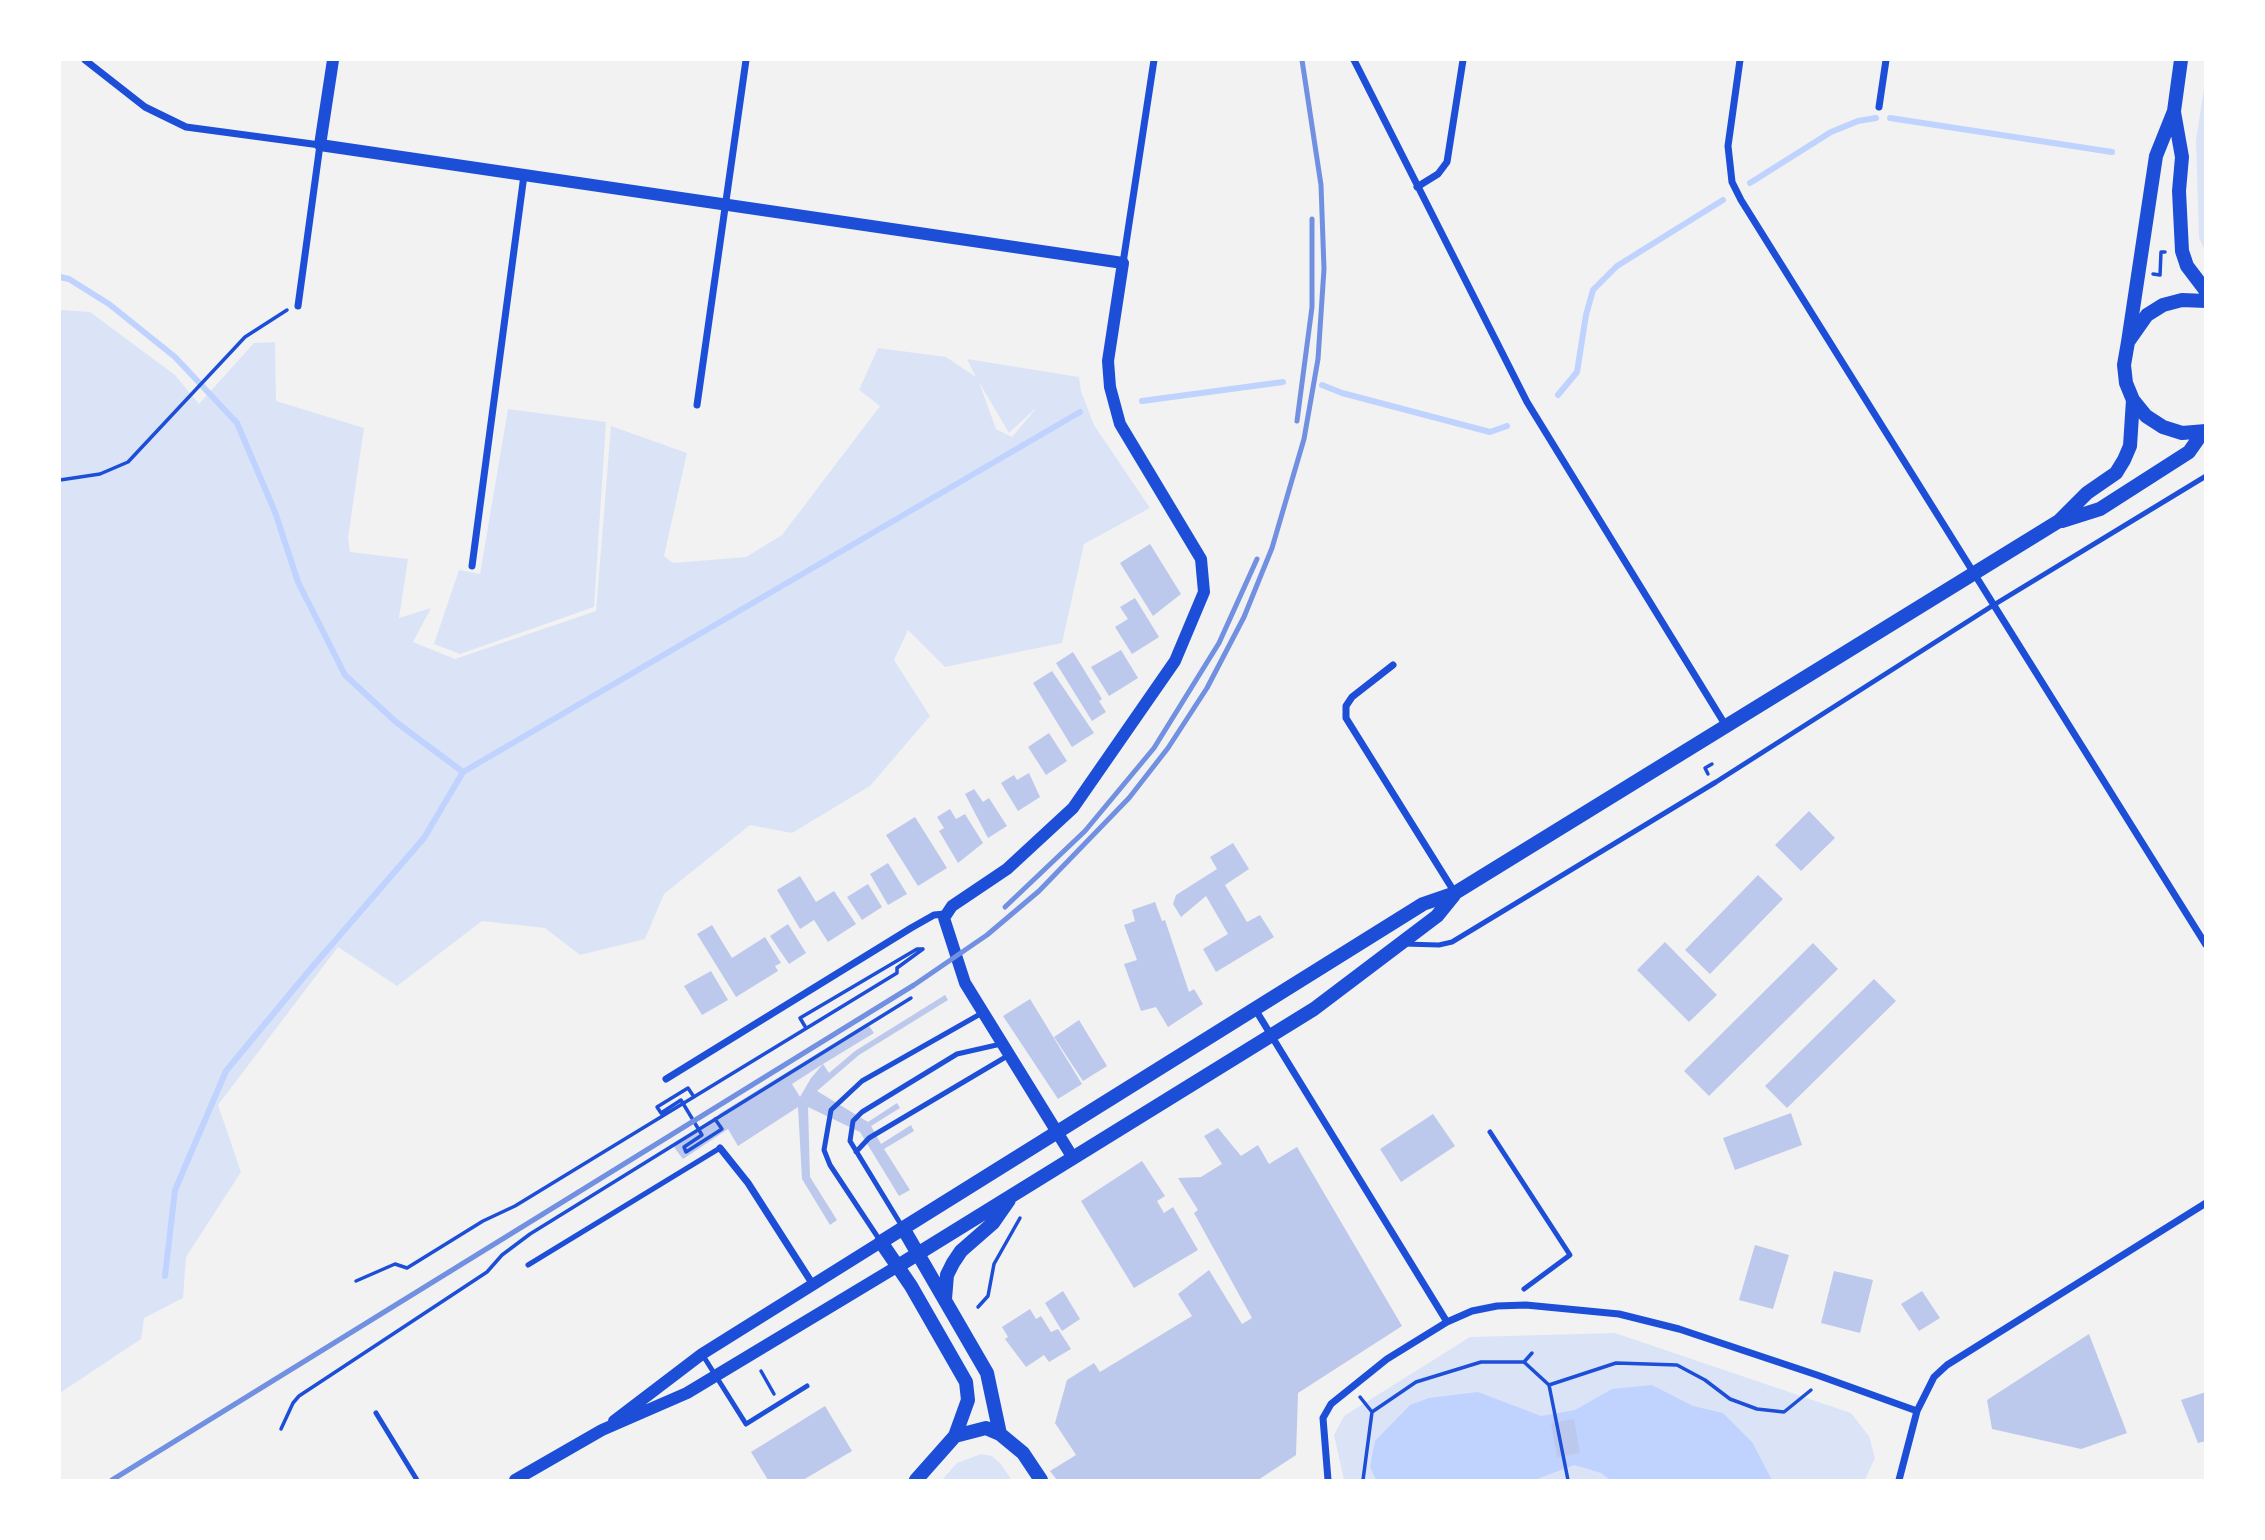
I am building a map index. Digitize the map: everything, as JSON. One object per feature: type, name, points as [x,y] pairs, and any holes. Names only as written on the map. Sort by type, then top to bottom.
[{"type":"main road","points":[[2181,60],[2174,111],[2156,156],[2128,342],[2126,383],[2133,400],[2146,416],[2163,427],[2182,433],[2204,431]]},
{"type":"main road","points":[[2174,111],[2182,157],[2179,191],[2182,251],[2187,266],[2206,291]]},
{"type":"main road","points":[[2128,342],[2147,315],[2163,305],[2182,300],[2206,301]]},
{"type":"main road","points":[[2059,522],[2087,493],[2116,473],[2124,460],[2130,446],[2133,400]]},
{"type":"main road","points":[[916,1480],[954,1436],[968,1400],[967,1382],[881,1242],[1423,904],[1455,893],[2059,522],[2100,509],[2189,452],[2204,431]]},
{"type":"main road","points":[[898,1266],[1314,1009],[1437,916],[1455,893]]},
{"type":"main road","points":[[945,1299],[947,1275],[953,1263],[961,1251],[993,1223],[1014,1193]]},
{"type":"main road","points":[[903,1228],[987,1373],[1000,1433]]},
{"type":"main road","points":[[954,1436],[986,1428],[1000,1433],[1023,1453],[1041,1480]]},
{"type":"street","points":[[85,60],[145,107],[187,127],[1123,262]]},
{"type":"street","points":[[298,306],[333,60]]},
{"type":"street","points":[[696,405],[746,60]]},
{"type":"street","points":[[666,1079],[911,928],[934,915],[945,914],[1007,869],[1073,808],[1175,661],[1204,592],[1201,559],[1120,424],[1110,387],[1108,361],[1154,60]]},
{"type":"street","points":[[1354,60],[1527,402],[1726,726]]},
{"type":"street","points":[[1417,187],[1438,174],[1447,162],[1463,60]]},
{"type":"street","points":[[1740,60],[1728,146],[1732,182],[1972,575],[2206,945]]},
{"type":"street","points":[[1879,107],[1886,60]]},
{"type":"street","points":[[472,566],[524,175]]},
{"type":"street","points":[[1393,666],[1353,697],[1346,706],[1346,718],[1455,893]]},
{"type":"street","points":[[945,914],[944,924],[959,968],[982,1012],[1073,1158]]},
{"type":"street","points":[[1255,1009],[1447,1322]]},
{"type":"street","points":[[720,1148],[748,1183],[811,1283]]},
{"type":"street","points":[[1899,1480],[1917,1411],[1929,1384],[1947,1365],[2206,1203]]},
{"type":"street","points":[[515,1480],[602,1430],[702,1354],[811,1283],[881,1242]]},
{"type":"street","points":[[602,1430],[660,1406],[716,1376],[898,1266]]},
{"type":"street","points":[[1328,1480],[1323,1419],[1331,1404],[1387,1359],[1447,1322],[1472,1311],[1497,1306],[1527,1305],[1619,1314],[1792,1366],[1917,1411]]},
{"type":"lane","points":[[1399,944],[1439,946],[1452,942],[1721,779],[1992,606],[2206,476]]},
{"type":"lane","points":[[881,1242],[830,1165],[824,1150],[831,1110],[862,1081],[982,1012]]},
{"type":"lane","points":[[903,1228],[850,1141],[850,1130],[862,1112],[957,1054],[1006,1050]]},
{"type":"lane","points":[[856,1152],[869,1138],[1006,1050]]},
{"type":"lane","points":[[1490,1132],[1570,1255],[1524,1289]]},
{"type":"lane","points":[[528,1265],[720,1148]]},
{"type":"lane","points":[[702,1354],[746,1424],[807,1386]]},
{"type":"lane","points":[[376,1413],[417,1480]]},
{"type":"path","points":[[2153,274],[2160,275],[2161,252],[2167,252]]},
{"type":"path","points":[[60,480],[100,474],[128,461],[245,337],[278,314],[298,306]]},
{"type":"path","points":[[1710,776],[1705,768],[1712,764]]},
{"type":"path","points":[[356,1281],[395,1264],[407,1268],[694,1097],[897,973],[897,968],[923,949],[906,955],[800,1018],[806,1028]]},
{"type":"path","points":[[281,1429],[299,1396],[487,1272],[502,1255],[530,1234],[911,998]]},
{"type":"path","points":[[694,1097],[688,1088],[657,1107],[661,1113],[681,1100],[702,1135],[684,1147],[687,1152],[722,1129],[715,1119]]},
{"type":"path","points":[[978,1307],[988,1296],[994,1264],[1020,1219]]},
{"type":"path","points":[[1524,1362],[1532,1353]]},
{"type":"path","points":[[1372,1412],[1416,1382],[1481,1362],[1524,1362],[1549,1385],[1568,1478]]},
{"type":"path","points":[[1549,1385],[1616,1363],[1677,1365],[1705,1380],[1730,1399],[1757,1409],[1784,1412],[1811,1390]]},
{"type":"path","points":[[761,1371],[779,1403]]},
{"type":"path","points":[[1358,1394],[1372,1412],[1363,1480]]},
{"type":"shaded area","points":[[2205,82],[2205,250],[2199,238],[2196,140]]},
{"type":"shaded area","points":[[60,310],[90,312],[175,375],[199,404],[254,343],[275,342],[276,401],[364,428],[348,538],[350,552],[408,559],[399,618],[431,608],[413,642],[455,659],[596,611],[611,426],[687,453],[664,556],[673,563],[746,557],[782,535],[880,406],[859,390],[878,348],[946,357],[976,377],[967,359],[1079,377],[1081,391],[1094,425],[1150,508],[1084,544],[1062,643],[945,667],[908,630],[894,660],[930,716],[870,786],[792,833],[750,825],[664,894],[645,939],[580,955],[545,928],[482,921],[397,986],[338,947],[218,1105],[241,1172],[186,1257],[183,1298],[144,1318],[141,1339],[60,1393]],"holes":[[[979,382],[1009,433],[1038,406],[1012,437],[996,429]]]},
{"type":"shaded area","points":[[508,409],[606,422],[594,607],[460,654],[434,644],[459,570],[480,574]]},
{"type":"shaded area","points":[[1615,1333],[1851,1413],[1869,1436],[1875,1458],[1865,1480],[1344,1480],[1334,1435],[1344,1416],[1470,1337]]},
{"type":"shaded area","points":[[981,1454],[992,1456],[1012,1480],[942,1480],[957,1463]]},
{"type":"water","points":[[1652,1385],[1693,1406],[1723,1413],[1752,1442],[1772,1480],[1610,1480],[1601,1473],[1574,1465],[1535,1480],[1376,1480],[1370,1467],[1375,1441],[1410,1405],[1429,1398],[1478,1392],[1541,1416],[1575,1410],[1612,1389]]},
{"type":"building","points":[[1150,544],[1181,594],[1153,616],[1120,563]]},
{"type":"building","points":[[1135,598],[1159,637],[1132,654],[1115,627],[1128,619],[1120,607]]},
{"type":"building","points":[[1121,650],[1138,678],[1109,696],[1091,667]]},
{"type":"building","points":[[1073,652],[1102,699],[1099,701],[1106,712],[1092,721],[1056,663]]},
{"type":"building","points":[[1052,671],[1094,733],[1072,747],[1033,683]]},
{"type":"building","points":[[1049,733],[1067,761],[1046,775],[1028,747]]},
{"type":"building","points":[[1029,773],[1040,797],[1018,811],[1001,783],[1014,775],[1017,780]]},
{"type":"building","points":[[974,789],[983,802],[989,798],[1007,826],[988,838],[965,794]]},
{"type":"building","points":[[950,809],[956,819],[965,814],[983,843],[958,863],[939,831],[944,828],[937,817]]},
{"type":"building","points":[[1809,811],[1835,838],[1801,871],[1775,845]]},
{"type":"building","points":[[915,817],[947,868],[918,886],[886,835]]},
{"type":"building","points":[[1233,843],[1249,869],[1225,885],[1247,922],[1260,915],[1274,937],[1216,972],[1203,949],[1228,934],[1206,896],[1181,917],[1173,904],[1176,895],[1217,869],[1210,857]]},
{"type":"building","points":[[888,863],[907,894],[888,905],[870,874]]},
{"type":"building","points":[[1758,875],[1783,899],[1710,974],[1685,950]]},
{"type":"building","points":[[800,876],[816,902],[834,891],[856,924],[828,942],[814,920],[800,929],[777,890]]},
{"type":"building","points":[[868,884],[882,907],[862,920],[847,897]]},
{"type":"building","points":[[1155,902],[1162,921],[1165,920],[1189,992],[1194,989],[1203,1004],[1168,1027],[1156,1007],[1141,1011],[1124,964],[1137,960],[1124,925],[1135,921],[1132,910]]},
{"type":"building","points":[[788,924],[806,953],[789,964],[770,936]]},
{"type":"building","points":[[712,925],[732,958],[765,937],[781,963],[775,966],[778,971],[736,997],[697,934]]},
{"type":"building","points":[[1665,942],[1717,995],[1689,1022],[1637,970]]},
{"type":"building","points":[[1813,943],[1838,969],[1709,1096],[1684,1071]]},
{"type":"building","points":[[711,971],[728,1000],[702,1015],[684,986]]},
{"type":"building","points":[[1874,979],[1896,1001],[1787,1108],[1765,1086]]},
{"type":"building","points":[[945,995],[948,1000],[859,1055],[817,1091],[868,1122],[897,1103],[900,1108],[871,1126],[881,1144],[911,1125],[914,1131],[884,1149],[910,1190],[899,1196],[860,1132],[808,1107],[810,1177],[837,1220],[830,1225],[802,1179],[798,1107],[738,1146],[728,1129],[683,1159],[676,1150],[674,1146],[721,1117],[719,1114],[867,1023],[874,1033],[823,1064],[829,1073],[855,1051]],"holes":[[[823,1064],[800,1097],[792,1084]]]},
{"type":"building","points":[[1030,999],[1082,1084],[1058,1099],[1003,1016]]},
{"type":"building","points":[[1079,1020],[1107,1066],[1083,1081],[1054,1037]]},
{"type":"building","points":[[1791,1113],[1802,1145],[1735,1170],[1723,1138]]},
{"type":"building","points":[[1433,1114],[1455,1146],[1401,1182],[1380,1149]]},
{"type":"building","points":[[1218,1128],[1241,1156],[1258,1145],[1269,1164],[1297,1147],[1402,1326],[1298,1393],[1296,1455],[1258,1480],[1057,1480],[1050,1471],[1076,1455],[1055,1423],[1067,1380],[1094,1363],[1100,1372],[1192,1316],[1178,1294],[1209,1270],[1242,1324],[1252,1318],[1194,1213],[1198,1210],[1178,1178],[1201,1177],[1222,1164],[1204,1136]]},
{"type":"building","points":[[1142,1161],[1165,1196],[1157,1201],[1164,1213],[1173,1207],[1198,1250],[1134,1288],[1081,1201]]},
{"type":"building","points":[[1755,1245],[1789,1255],[1773,1309],[1739,1300]]},
{"type":"building","points":[[1834,1271],[1873,1280],[1860,1333],[1821,1323]]},
{"type":"building","points":[[1063,1291],[1080,1319],[1062,1331],[1045,1303]]},
{"type":"building","points":[[1922,1291],[1940,1318],[1919,1331],[1901,1304]]},
{"type":"building","points":[[1030,1309],[1036,1319],[1041,1316],[1051,1332],[1058,1329],[1071,1349],[1049,1362],[1044,1355],[1026,1367],[1005,1339],[1008,1337],[1002,1327]]},
{"type":"building","points":[[2089,1334],[2127,1433],[2081,1449],[1992,1429],[1987,1400]]},
{"type":"building","points":[[2206,1392],[2206,1441],[2198,1443],[2181,1400]]},
{"type":"building","points":[[825,1406],[852,1451],[803,1480],[768,1480],[751,1452]]},
{"type":"building","points":[[1574,1419],[1580,1453],[1557,1457],[1551,1423]]},
{"type":"waterway","points":[[1750,183],[1831,132],[1858,121],[1876,118]]},
{"type":"waterway","points":[[1890,118],[2112,152]]},
{"type":"waterway","points":[[1558,395],[1577,372],[1593,290],[1617,266],[1723,200]]},
{"type":"waterway","points":[[60,277],[69,279],[109,304],[175,357],[237,423],[275,512],[298,582],[345,675],[396,722],[463,772]]},
{"type":"waterway","points":[[1142,401],[1283,382]]},
{"type":"waterway","points":[[1322,385],[1342,393],[1490,432],[1507,426]]},
{"type":"waterway","points":[[165,1276],[175,1190],[226,1071],[424,838],[463,772],[1080,412]]},
{"type":"railway","points":[[112,1480],[914,985],[987,935],[1039,891],[1129,798],[1168,748],[1207,688],[1244,617],[1272,548],[1304,439],[1318,359],[1324,269],[1321,185],[1302,60]]},
{"type":"railway","points":[[1297,421],[1312,307],[1312,219]]},
{"type":"railway","points":[[1005,907],[1085,831],[1154,748],[1219,643],[1257,559]]}]
